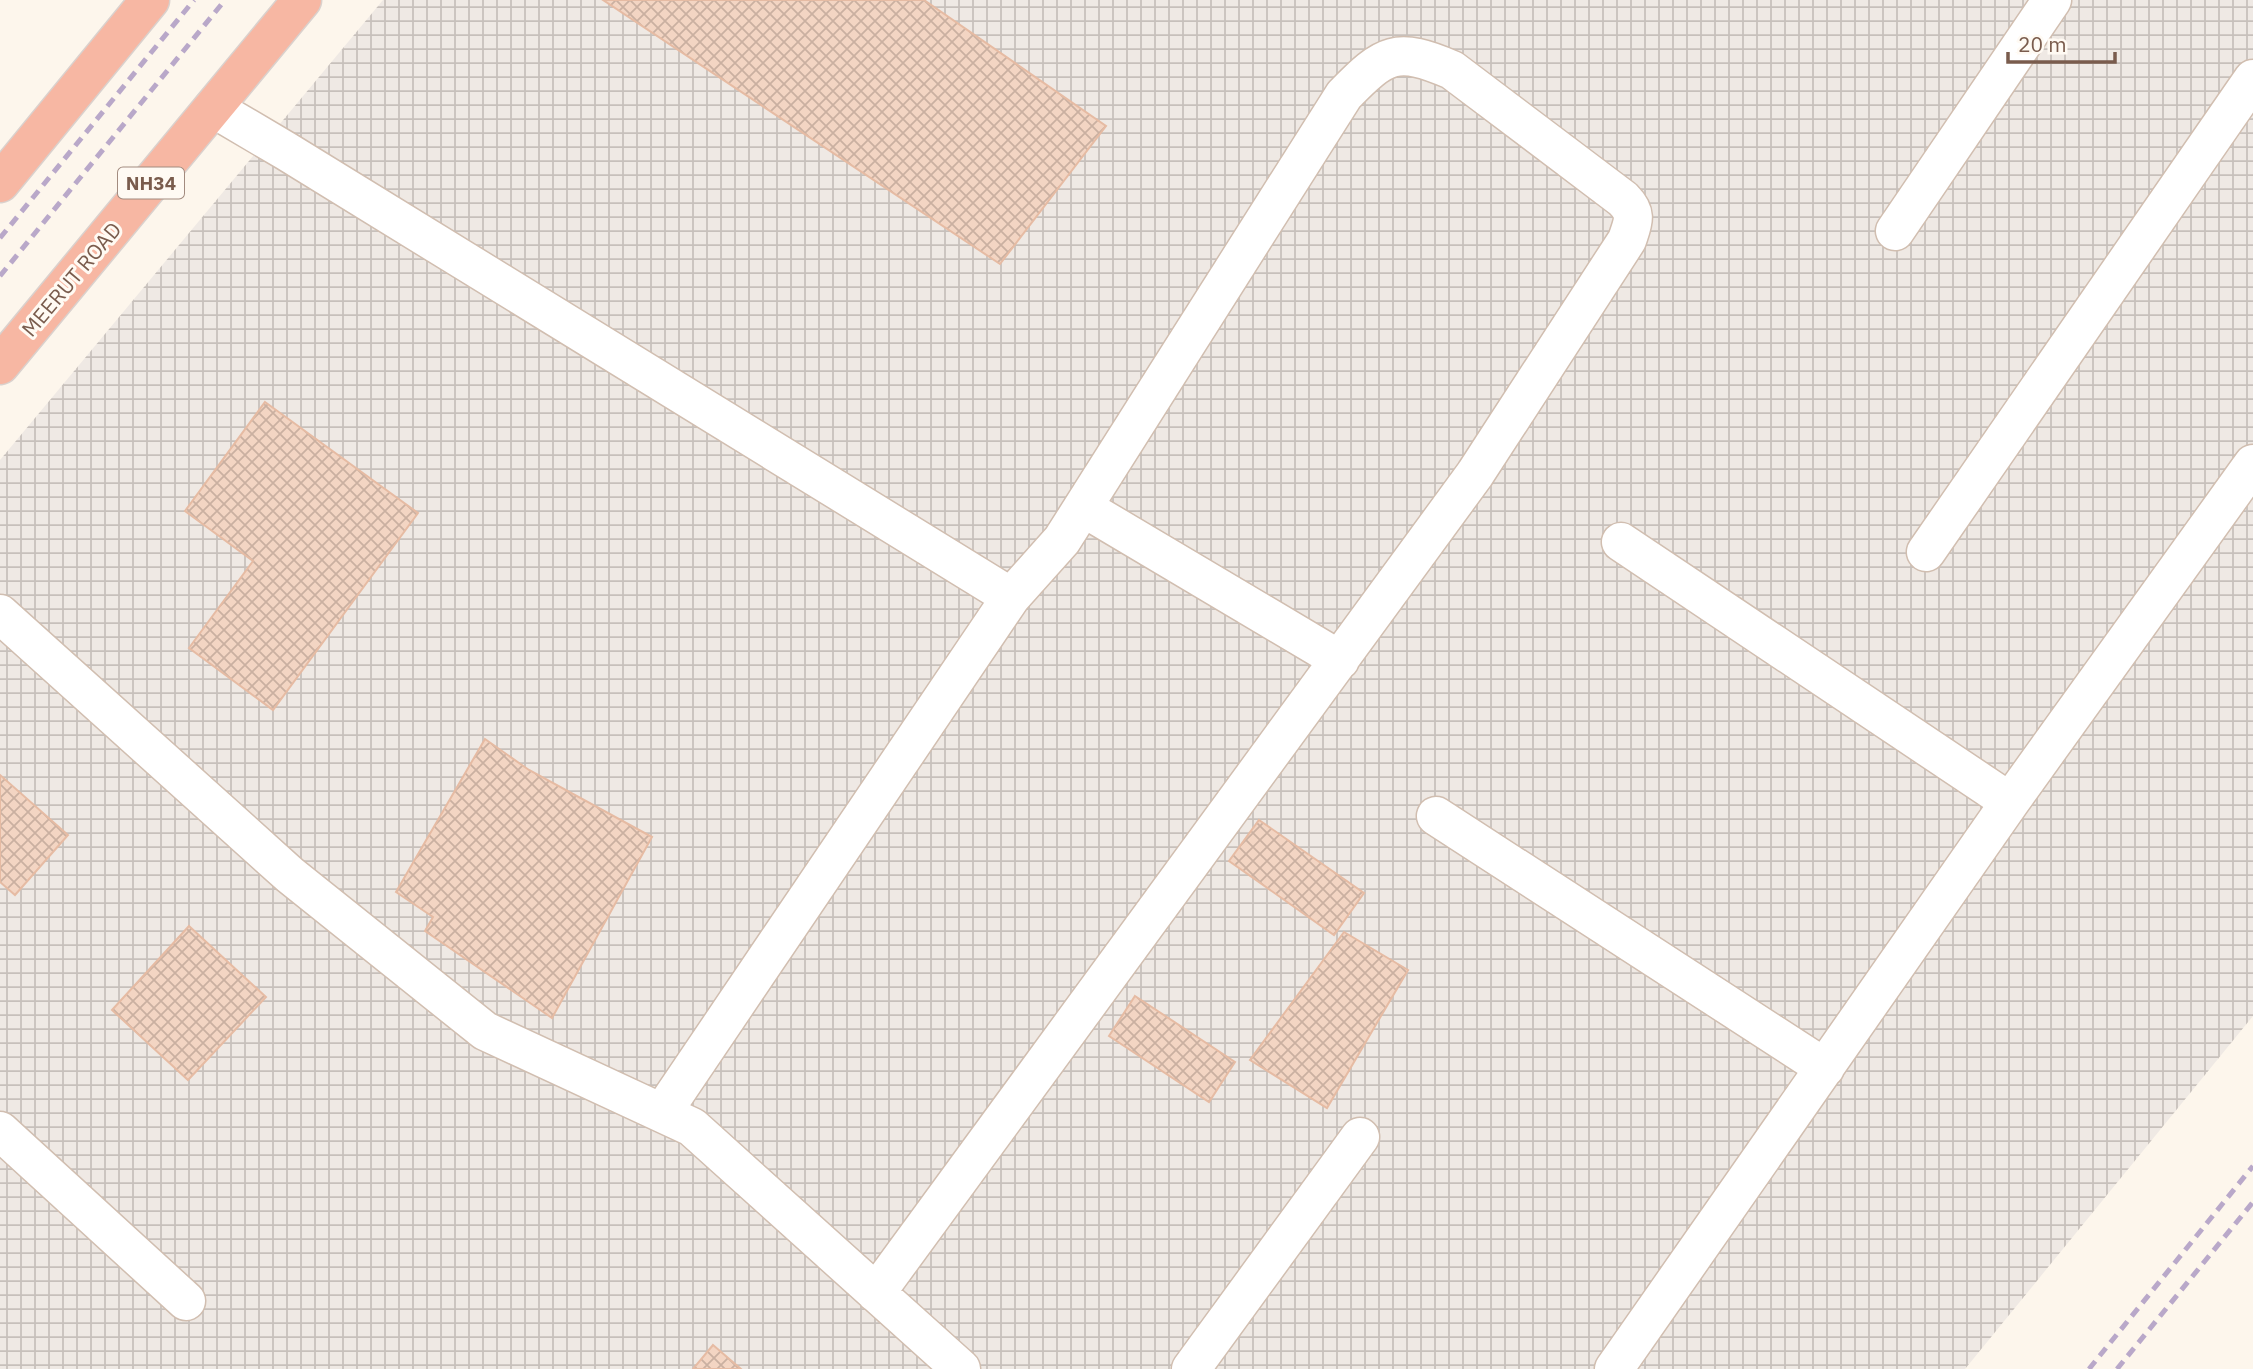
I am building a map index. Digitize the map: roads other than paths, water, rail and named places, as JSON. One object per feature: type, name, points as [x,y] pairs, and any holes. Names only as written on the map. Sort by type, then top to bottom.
[{"type":"highway","points":[[0,183],[150,0]]},
{"type":"highway","name":"MEERUT ROAD","points":[[0,365],[302,0]]},
{"type":"street","points":[[1895,231],[2052,0]]},
{"type":"street","points":[[662,1113],[1012,597],[1062,540],[1084,508],[1344,95],[1371,68],[1395,56],[1423,57],[1452,70],[1623,199],[1631,208],[1633,220],[1626,240],[1475,474],[876,1293]]},
{"type":"street","points":[[1926,552],[2253,79]]},
{"type":"street","points":[[213,108],[286,150],[1012,597]]},
{"type":"street","points":[[1614,1369],[2010,802],[2253,464]]},
{"type":"street","points":[[1084,508],[1339,660]]},
{"type":"street","points":[[1621,542],[2010,802]]},
{"type":"street","points":[[0,614],[290,875],[485,1031],[692,1127],[961,1369]]},
{"type":"street","points":[[1436,816],[1825,1068]]},
{"type":"street","points":[[0,1130],[186,1301]]},
{"type":"street","points":[[1191,1369],[1360,1137]]},
{"type":"railway","points":[[0,238],[194,0]]},
{"type":"railway","points":[[0,276],[225,0]]},
{"type":"railway","points":[[2089,1369],[2253,1166]]},
{"type":"railway","points":[[2117,1369],[2253,1202]]}]
